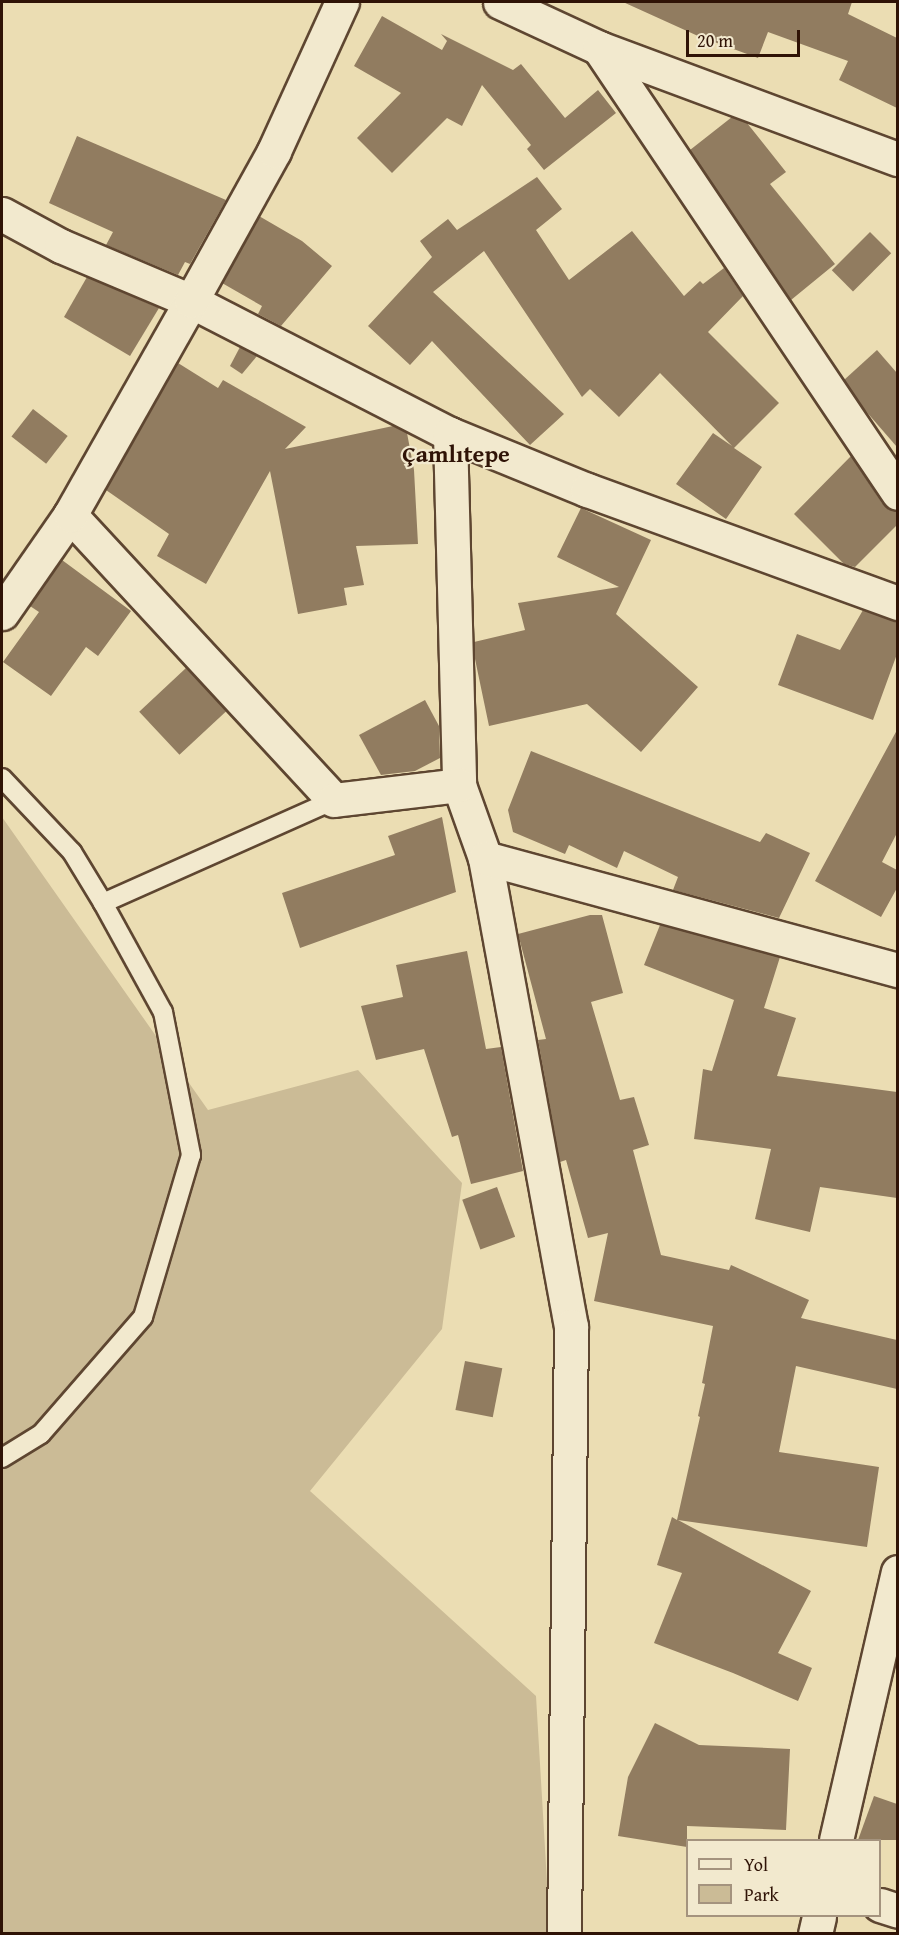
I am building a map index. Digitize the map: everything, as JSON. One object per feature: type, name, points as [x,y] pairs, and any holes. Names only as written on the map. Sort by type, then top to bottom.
[{"type":"street","points":[[2,613],[70,515],[191,301],[274,151],[342,2]]},
{"type":"street","points":[[500,2],[598,48],[897,159]]},
{"type":"street","points":[[598,48],[897,493]]},
{"type":"street","points":[[2,214],[61,246],[191,301],[450,434],[587,490],[897,603]]},
{"type":"street","points":[[450,434],[459,785],[485,858],[571,1326],[564,1934]]},
{"type":"street","points":[[70,515],[334,800],[459,785]]},
{"type":"street","points":[[485,858],[897,970]]},
{"type":"street","points":[[836,1839],[897,1572]]},
{"type":"street","points":[[881,1906],[897,1911]]},
{"type":"street","points":[[815,1934],[819,1917]]},
{"type":"lane","points":[[2,778],[72,852],[164,1012],[191,1155],[143,1317],[41,1434],[2,1458]]},
{"type":"lane","points":[[103,903],[334,800]]},
{"type":"green space","points":[[2,817],[208,1110],[358,1070],[462,1183],[442,1329],[310,1491],[536,1696],[550,1933],[2,1933]]},
{"type":"building","points":[[623,2],[852,2],[848,14],[897,38],[897,108],[839,80],[848,61],[768,32],[758,58],[698,36]]},
{"type":"building","points":[[382,16],[442,50],[447,41],[441,34],[513,70],[521,64],[565,118],[598,90],[616,113],[544,170],[527,149],[531,145],[482,85],[462,126],[447,118],[392,173],[357,138],[401,93],[354,66]]},
{"type":"building","points":[[732,117],[747,123],[786,172],[770,184],[835,264],[791,300],[690,150]]},
{"type":"building","points":[[77,136],[226,200],[190,264],[185,262],[178,275],[106,245],[113,232],[49,203]]},
{"type":"building","points":[[537,177],[562,209],[536,230],[569,280],[632,231],[684,296],[700,281],[703,284],[724,268],[743,296],[708,332],[779,403],[734,448],[762,467],[726,519],[676,484],[713,433],[732,446],[660,373],[619,417],[590,389],[582,397],[484,251],[433,292],[564,414],[530,445],[432,341],[410,365],[368,326],[432,257],[420,241],[448,219],[457,230]]},
{"type":"building","points":[[259,216],[302,241],[332,266],[281,326],[258,314],[262,306],[222,283]]},
{"type":"building","points":[[870,232],[891,253],[853,291],[832,270]]},
{"type":"building","points":[[87,277],[159,308],[130,356],[64,317]]},
{"type":"building","points":[[240,347],[257,356],[242,374],[230,366]]},
{"type":"building","points":[[877,350],[897,373],[897,447],[864,409],[844,380]]},
{"type":"building","points":[[178,363],[218,388],[223,380],[306,427],[285,449],[393,426],[407,433],[414,470],[418,544],[356,546],[364,585],[344,588],[347,605],[298,614],[270,471],[206,584],[157,556],[169,534],[106,490]]},
{"type":"building","points":[[33,409],[68,436],[46,464],[11,437]]},
{"type":"building","points":[[851,456],[882,503],[889,510],[897,511],[897,525],[855,567],[844,564],[794,514]]},
{"type":"building","points":[[581,508],[651,540],[616,614],[698,687],[641,752],[587,704],[489,726],[475,659],[474,642],[525,630],[518,603],[619,587],[557,557]]},
{"type":"building","points":[[62,560],[131,611],[98,656],[86,647],[51,696],[3,662],[39,612],[30,606]]},
{"type":"building","points":[[863,610],[897,621],[897,654],[873,720],[778,685],[797,634],[840,650]]},
{"type":"building","points":[[186,668],[226,711],[179,755],[139,712]]},
{"type":"building","points":[[425,700],[439,726],[440,758],[415,771],[381,775],[359,735]]},
{"type":"building","points":[[897,730],[897,833],[882,862],[897,870],[897,888],[881,917],[815,881]]},
{"type":"building","points":[[531,751],[760,842],[766,833],[810,853],[779,918],[673,890],[678,877],[624,851],[617,868],[569,845],[565,854],[513,832],[508,810]]},
{"type":"building","points":[[442,817],[456,892],[300,948],[282,893],[395,855],[388,836]]},
{"type":"building","points":[[590,915],[602,915],[623,993],[591,1002],[620,1100],[634,1097],[649,1145],[633,1150],[661,1255],[729,1270],[731,1265],[809,1300],[801,1318],[897,1340],[897,1389],[796,1366],[779,1452],[879,1467],[867,1547],[678,1520],[811,1591],[778,1653],[812,1668],[798,1701],[654,1643],[682,1573],[657,1565],[672,1517],[677,1520],[700,1417],[698,1416],[705,1384],[702,1383],[713,1326],[594,1301],[608,1233],[588,1238],[566,1160],[560,1162],[538,1040],[546,1039],[518,934]]},
{"type":"building","points":[[660,925],[780,957],[764,1008],[796,1018],[777,1076],[897,1092],[897,1198],[820,1187],[810,1232],[755,1219],[771,1149],[694,1139],[703,1069],[712,1071],[734,1000],[644,965]]},
{"type":"building","points":[[467,951],[486,1049],[501,1047],[523,1171],[471,1184],[458,1135],[452,1137],[424,1049],[376,1060],[361,1006],[403,997],[396,965]]},
{"type":"building","points":[[497,1187],[515,1237],[480,1249],[462,1200]]},
{"type":"building","points":[[465,1361],[502,1368],[493,1417],[455,1410]]},
{"type":"building","points":[[655,1723],[699,1745],[790,1749],[786,1830],[687,1826],[686,1847],[618,1836],[628,1777]]},
{"type":"building","points":[[874,1796],[897,1804],[897,1840],[858,1839]]},
{"type":"district","name":"Çamlıtepe","points":[[456,454]]}]
